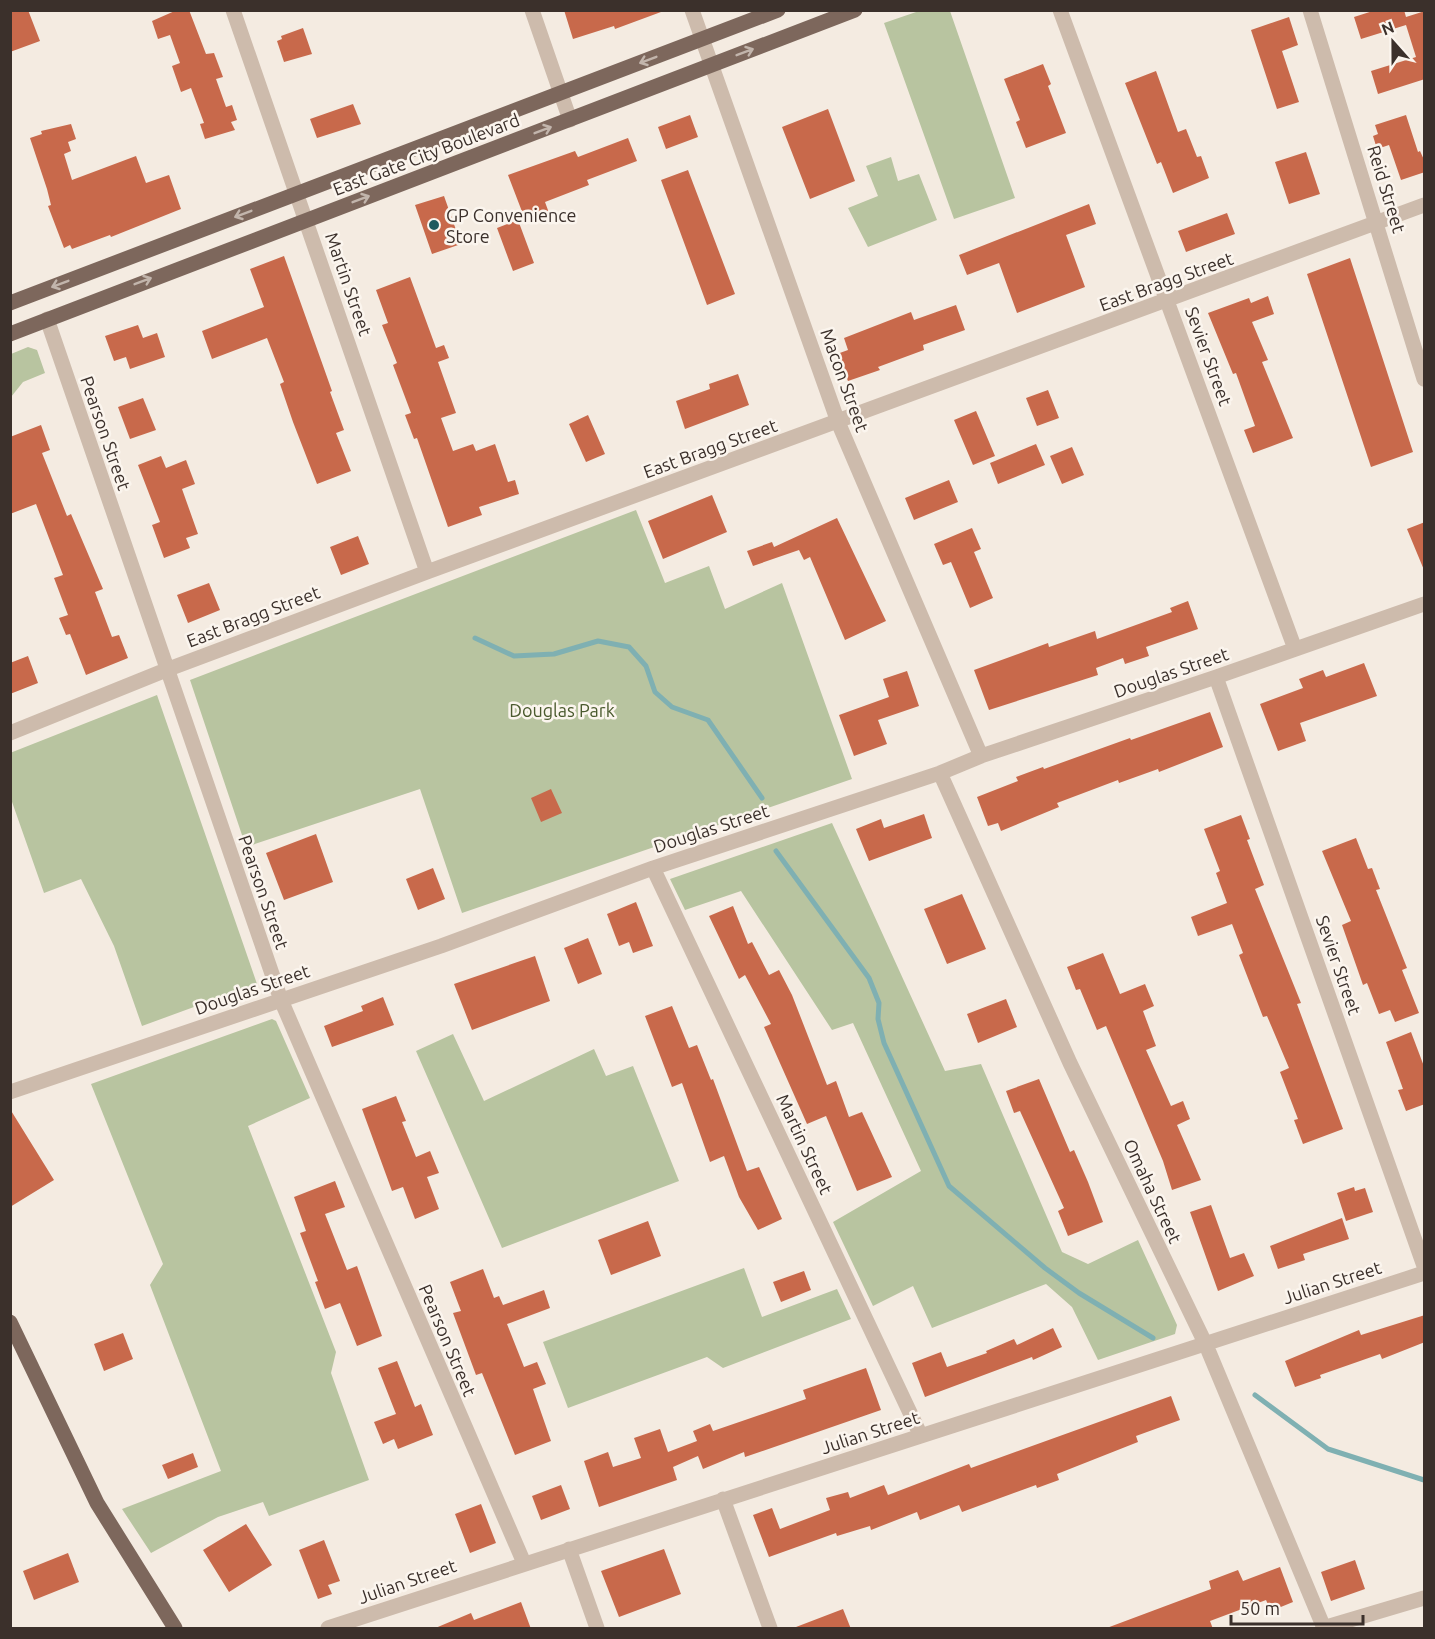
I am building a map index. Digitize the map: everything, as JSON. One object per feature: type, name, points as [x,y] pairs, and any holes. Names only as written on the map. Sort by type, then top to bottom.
[{"type":"main road","name":"East Gate City Boulevard","points":[[10,303],[778,10]]},
{"type":"main road","name":"East Gate City Boulevard","points":[[10,334],[854,11]]},
{"type":"main road","points":[[10,1322],[97,1503],[175,1629]]},
{"type":"street","name":"Martin Street","points":[[233,10],[427,572]]},
{"type":"street","points":[[532,10],[570,120]]},
{"type":"street","name":"Macon Street","points":[[692,10],[838,422],[981,756]]},
{"type":"street","name":"Sevier Street","points":[[1060,10],[1169,301],[1295,649]]},
{"type":"street","name":"Reid Street","points":[[1310,10],[1378,222],[1425,379]]},
{"type":"street","name":"East Bragg Street","points":[[10,733],[165,670],[427,572],[1425,205]]},
{"type":"street","name":"Pearson Street","points":[[47,319],[165,670],[281,1000],[524,1563]]},
{"type":"street","name":"Douglas Street","points":[[10,1092],[441,946],[653,868],[940,773],[981,756],[1425,604]]},
{"type":"street","name":"Sevier Street","points":[[1216,677],[1425,1266]]},
{"type":"street","name":"Omaha Street","points":[[940,773],[1070,1063],[1206,1344],[1323,1628]]},
{"type":"street","name":"Martin Street","points":[[653,868],[921,1436]]},
{"type":"street","name":"Julian Street","points":[[328,1629],[524,1563],[1425,1273]]},
{"type":"street","points":[[723,1499],[770,1629]]},
{"type":"street","points":[[568,1549],[597,1629]]},
{"type":"street","points":[[1323,1628],[1425,1598]]},
{"type":"green space","points":[[919,11],[950,11],[1015,198],[954,219],[884,23]]},
{"type":"green space","points":[[891,157],[898,181],[919,174],[937,220],[868,247],[848,208],[878,196],[866,166]]},
{"type":"green space","points":[[28,347],[37,350],[45,373],[23,382],[11,397],[11,354]]},
{"type":"green space","name":"Douglas Park","points":[[636,510],[665,583],[709,566],[725,609],[782,583],[852,779],[462,913],[420,789],[246,847],[190,680]]},
{"type":"green space","points":[[157,695],[257,984],[142,1026],[114,946],[81,879],[44,893],[11,799],[10,753]]},
{"type":"green space","points":[[832,823],[945,1071],[981,1064],[1062,1252],[1088,1264],[1138,1240],[1177,1325],[1175,1334],[1098,1360],[1072,1307],[1046,1284],[932,1328],[913,1286],[873,1306],[833,1222],[921,1171],[853,1023],[832,1030],[741,891],[685,910],[670,879]]},
{"type":"green space","points":[[272,1019],[276,1021],[310,1098],[248,1126],[336,1352],[331,1373],[369,1480],[269,1516],[263,1502],[218,1517],[151,1553],[122,1509],[221,1471],[150,1285],[163,1264],[91,1084]]},
{"type":"green space","points":[[453,1034],[484,1101],[594,1049],[606,1076],[633,1066],[679,1181],[502,1248],[416,1051]]},
{"type":"green space","points":[[744,1268],[762,1317],[837,1289],[851,1319],[723,1368],[707,1357],[568,1408],[543,1342]]},
{"type":"building","points":[[10,10],[28,10],[40,41],[10,52]]},
{"type":"building","points":[[177,10],[189,10],[206,54],[214,53],[223,77],[216,79],[226,107],[232,105],[237,120],[231,122],[235,130],[205,139],[200,124],[204,123],[191,88],[181,92],[172,66],[180,63],[170,35],[158,39],[152,21]]},
{"type":"building","points":[[564,10],[661,10],[661,12],[615,29],[614,26],[573,39]]},
{"type":"building","points":[[1376,10],[1404,10],[1406,17],[1425,11],[1425,79],[1378,94],[1371,71],[1416,57],[1406,25],[1361,39],[1354,17]]},
{"type":"building","points":[[1289,17],[1298,45],[1282,51],[1299,102],[1277,109],[1251,30]]},
{"type":"building","points":[[303,28],[312,54],[284,62],[277,41],[282,39],[281,36]]},
{"type":"building","points":[[1043,64],[1051,84],[1048,86],[1066,133],[1026,148],[1016,122],[1020,120],[1004,79]]},
{"type":"building","points":[[1156,71],[1178,132],[1186,129],[1197,157],[1201,156],[1209,178],[1173,193],[1161,162],[1157,164],[1125,83]]},
{"type":"building","points":[[353,104],[361,124],[317,138],[310,119]]},
{"type":"building","points":[[828,109],[855,181],[810,199],[782,127]]},
{"type":"building","points":[[690,115],[698,137],[666,149],[658,127]]},
{"type":"building","points":[[1406,115],[1418,152],[1420,151],[1425,162],[1425,172],[1401,180],[1389,145],[1377,149],[1373,136],[1378,134],[1375,125]]},
{"type":"building","points":[[71,124],[76,139],[68,142],[71,151],[64,154],[72,180],[136,156],[146,183],[169,175],[181,209],[111,237],[110,235],[72,249],[70,245],[64,248],[48,206],[51,205],[47,189],[30,138],[42,134],[41,131]]},
{"type":"building","points":[[628,138],[637,161],[587,180],[589,185],[545,202],[549,213],[526,222],[508,175],[575,151],[578,157]]},
{"type":"building","points":[[1306,152],[1320,194],[1289,204],[1275,162]]},
{"type":"building","points":[[688,170],[735,294],[707,305],[661,180]]},
{"type":"building","points":[[444,196],[461,244],[432,254],[415,205]]},
{"type":"building","points":[[1089,204],[1096,224],[1066,235],[1085,287],[1017,313],[999,263],[967,275],[959,255]]},
{"type":"building","points":[[1227,213],[1235,234],[1186,252],[1178,231]]},
{"type":"building","points":[[518,220],[534,263],[513,271],[497,228]]},
{"type":"building","points":[[284,256],[332,391],[330,392],[344,430],[336,433],[351,471],[317,484],[293,422],[280,384],[284,382],[267,338],[212,359],[202,331],[264,307],[250,269]]},
{"type":"building","points":[[1350,258],[1413,452],[1371,467],[1307,274]]},
{"type":"building","points":[[410,277],[436,348],[444,345],[449,358],[438,362],[456,413],[441,418],[453,451],[473,444],[476,451],[495,444],[508,482],[515,480],[519,494],[479,507],[482,515],[448,527],[417,438],[414,439],[405,415],[411,413],[393,365],[397,363],[382,325],[388,323],[376,290]]},
{"type":"building","points":[[1268,296],[1274,314],[1252,322],[1268,360],[1262,362],[1293,438],[1253,453],[1244,430],[1255,426],[1236,373],[1233,374],[1208,313],[1249,298],[1251,303]]},
{"type":"building","points":[[956,305],[965,330],[923,345],[924,350],[878,367],[880,370],[848,381],[837,354],[848,350],[844,338],[911,312],[914,320]]},
{"type":"building","points":[[138,325],[143,338],[157,333],[165,357],[130,369],[126,357],[114,361],[105,336]]},
{"type":"building","points":[[738,374],[749,405],[685,429],[676,401],[710,389],[709,384]]},
{"type":"building","points":[[1048,390],[1059,418],[1037,426],[1026,398]]},
{"type":"building","points":[[143,398],[156,430],[130,439],[118,407]]},
{"type":"building","points":[[976,411],[995,456],[973,465],[954,420]]},
{"type":"building","points":[[588,415],[605,454],[586,462],[569,424]]},
{"type":"building","points":[[41,425],[50,450],[42,453],[67,516],[71,514],[103,589],[95,592],[112,637],[119,635],[128,658],[86,675],[70,634],[66,635],[59,618],[68,615],[54,578],[63,575],[36,504],[10,514],[10,437]]},
{"type":"building","points":[[1036,444],[1045,465],[998,484],[990,463]]},
{"type":"building","points":[[1072,447],[1084,475],[1062,484],[1050,456]]},
{"type":"building","points":[[161,456],[166,468],[186,460],[195,484],[182,489],[198,534],[186,538],[190,548],[164,558],[152,525],[160,522],[138,465]]},
{"type":"building","points":[[949,480],[958,502],[914,520],[905,498]]},
{"type":"building","points":[[712,495],[727,532],[663,559],[648,521]]},
{"type":"building","points":[[837,518],[886,621],[845,640],[810,557],[804,560],[799,550],[753,566],[747,551],[772,542],[774,547]]},
{"type":"building","points":[[1425,522],[1425,570],[1424,570],[1407,529]]},
{"type":"building","points":[[972,528],[981,549],[974,552],[993,598],[970,608],[951,562],[943,565],[934,544]]},
{"type":"building","points":[[358,536],[369,564],[341,575],[330,547]]},
{"type":"building","points":[[209,583],[220,610],[188,623],[177,595]]},
{"type":"building","points":[[1188,601],[1198,629],[1146,647],[1149,656],[1125,664],[1123,658],[1096,668],[1098,675],[989,710],[974,670],[1048,643],[1049,647],[1095,631],[1097,639],[1172,612],[1170,608]]},
{"type":"building","points":[[28,656],[38,683],[10,694],[10,663]]},
{"type":"building","points":[[1364,663],[1377,696],[1300,723],[1306,741],[1278,751],[1260,704],[1303,688],[1299,679],[1323,670],[1326,677]]},
{"type":"building","points":[[907,671],[919,706],[878,720],[887,744],[854,756],[839,715],[889,697],[883,679]]},
{"type":"building","points":[[1210,712],[1223,747],[1159,772],[1158,769],[1119,783],[1118,780],[1057,803],[1059,807],[1001,831],[998,823],[988,826],[977,797],[1018,781],[1016,777],[1043,767],[1044,769]]},
{"type":"building","points":[[551,789],[562,813],[541,822],[531,798]]},
{"type":"building","points":[[924,814],[932,838],[869,861],[856,829],[881,819],[884,828]]},
{"type":"building","points":[[1241,815],[1250,839],[1247,840],[1264,885],[1255,889],[1301,1003],[1297,1004],[1343,1129],[1303,1144],[1294,1120],[1298,1119],[1280,1072],[1289,1068],[1267,1016],[1263,1017],[1239,955],[1243,953],[1232,924],[1198,936],[1191,917],[1227,903],[1216,873],[1220,871],[1204,829]]},
{"type":"building","points":[[316,834],[333,882],[284,900],[266,853]]},
{"type":"building","points":[[1356,838],[1368,869],[1372,868],[1380,889],[1376,890],[1407,968],[1402,970],[1419,1013],[1395,1022],[1390,1010],[1379,1014],[1367,983],[1363,985],[1342,925],[1351,921],[1322,851]]},
{"type":"building","points":[[433,868],[445,899],[418,910],[406,879]]},
{"type":"building","points":[[962,894],[986,949],[947,964],[924,909]]},
{"type":"building","points":[[636,902],[653,946],[633,953],[629,942],[619,946],[607,914]]},
{"type":"building","points":[[733,906],[748,944],[752,942],[769,975],[779,970],[792,995],[827,1085],[836,1081],[849,1117],[862,1112],[892,1177],[857,1191],[826,1116],[807,1124],[764,1027],[771,1024],[745,975],[739,979],[709,916]]},
{"type":"building","points":[[588,938],[602,974],[578,984],[564,948]]},
{"type":"building","points":[[1103,953],[1120,994],[1145,984],[1154,1006],[1143,1011],[1156,1046],[1146,1050],[1171,1106],[1183,1101],[1190,1119],[1177,1125],[1201,1180],[1172,1190],[1163,1161],[1106,1026],[1097,1030],[1080,989],[1076,990],[1067,967]]},
{"type":"building","points":[[535,956],[550,1001],[472,1030],[454,984]]},
{"type":"building","points":[[383,997],[394,1025],[332,1047],[324,1026],[363,1011],[361,1006]]},
{"type":"building","points":[[1006,999],[1017,1027],[978,1043],[967,1014]]},
{"type":"building","points":[[672,1006],[689,1048],[697,1045],[711,1080],[713,1079],[747,1171],[759,1167],[782,1219],[758,1230],[739,1197],[724,1156],[710,1162],[682,1083],[672,1087],[645,1016]]},
{"type":"building","points":[[1411,1032],[1425,1069],[1425,1104],[1406,1111],[1398,1090],[1403,1089],[1386,1042]]},
{"type":"building","points":[[1039,1079],[1070,1152],[1074,1150],[1103,1222],[1068,1236],[1058,1211],[1064,1208],[1020,1111],[1014,1113],[1006,1091]]},
{"type":"building","points":[[396,1096],[406,1121],[402,1122],[416,1157],[430,1151],[439,1173],[427,1177],[439,1209],[415,1219],[403,1187],[392,1191],[362,1109]]},
{"type":"building","points":[[10,1109],[54,1180],[10,1207]]},
{"type":"building","points":[[335,1181],[345,1207],[325,1214],[347,1270],[357,1266],[382,1336],[357,1346],[340,1303],[325,1309],[315,1282],[318,1281],[300,1233],[306,1231],[294,1197]]},
{"type":"building","points":[[1354,1187],[1355,1191],[1365,1188],[1373,1212],[1346,1221],[1337,1193]]},
{"type":"building","points":[[1211,1205],[1230,1258],[1244,1253],[1254,1276],[1218,1291],[1190,1212]]},
{"type":"building","points":[[1342,1218],[1349,1239],[1303,1254],[1305,1260],[1278,1269],[1270,1246]]},
{"type":"building","points":[[648,1221],[661,1256],[611,1275],[598,1240]]},
{"type":"building","points":[[483,1269],[494,1298],[499,1296],[503,1305],[544,1290],[550,1308],[507,1324],[524,1367],[537,1362],[546,1384],[533,1389],[551,1441],[515,1455],[482,1373],[476,1375],[453,1313],[461,1311],[450,1282]]},
{"type":"building","points":[[804,1271],[811,1290],[781,1302],[773,1282]]},
{"type":"building","points":[[1425,1315],[1425,1342],[1382,1359],[1380,1354],[1320,1375],[1321,1378],[1295,1387],[1285,1361],[1359,1330],[1361,1335]]},
{"type":"building","points":[[1053,1328],[1062,1347],[1033,1360],[1032,1357],[925,1397],[912,1363],[941,1352],[947,1367],[987,1353],[986,1351],[1014,1339],[1017,1345]]},
{"type":"building","points":[[123,1333],[133,1359],[104,1371],[94,1344]]},
{"type":"building","points":[[397,1361],[415,1407],[421,1404],[433,1435],[398,1449],[394,1439],[383,1444],[374,1422],[396,1414],[378,1368]]},
{"type":"building","points":[[866,1368],[881,1410],[745,1457],[744,1452],[703,1469],[698,1456],[673,1467],[677,1480],[599,1507],[584,1461],[608,1452],[613,1467],[641,1458],[634,1438],[660,1429],[668,1452],[697,1441],[693,1431],[710,1424],[713,1431],[806,1399],[803,1390]]},
{"type":"building","points":[[1171,1396],[1180,1420],[1136,1436],[1138,1442],[1057,1474],[1059,1480],[1037,1488],[1036,1485],[962,1512],[959,1505],[920,1520],[917,1512],[871,1530],[870,1526],[837,1536],[836,1533],[769,1557],[753,1515],[772,1508],[780,1529],[830,1510],[826,1498],[848,1492],[850,1498],[884,1485],[888,1495],[969,1464],[971,1468]]},
{"type":"building","points":[[193,1453],[198,1467],[168,1479],[162,1465]]},
{"type":"building","points":[[561,1485],[570,1509],[541,1520],[532,1496]]},
{"type":"building","points":[[481,1504],[496,1543],[470,1553],[455,1514]]},
{"type":"building","points":[[246,1524],[272,1565],[229,1592],[203,1550]]},
{"type":"building","points":[[324,1540],[340,1581],[328,1585],[332,1594],[318,1599],[299,1550]]},
{"type":"building","points":[[664,1549],[681,1594],[619,1617],[601,1571]]},
{"type":"building","points":[[68,1553],[79,1582],[34,1600],[23,1571]]},
{"type":"building","points":[[1355,1560],[1365,1589],[1331,1601],[1321,1572]]},
{"type":"building","points":[[1280,1567],[1293,1602],[1271,1611],[1266,1600],[1210,1621],[1213,1629],[1104,1629],[1211,1589],[1209,1581],[1238,1570],[1243,1581]]},
{"type":"building","points":[[521,1602],[531,1629],[433,1629],[471,1613],[474,1620]]},
{"type":"building","points":[[843,1609],[851,1629],[797,1629],[796,1627]]},
{"type":"waterway","points":[[475,638],[514,656],[554,654],[598,641],[629,647],[646,666],[655,692],[672,707],[708,720],[762,798]]},
{"type":"waterway","points":[[776,851],[869,978],[879,1003],[878,1019],[884,1043],[949,1186],[1045,1268],[1079,1293],[1153,1338]]},
{"type":"waterway","points":[[1255,1395],[1328,1449],[1424,1480]]},
{"type":"place","name":"GP Convenience Store","points":[[434,225]]}]
